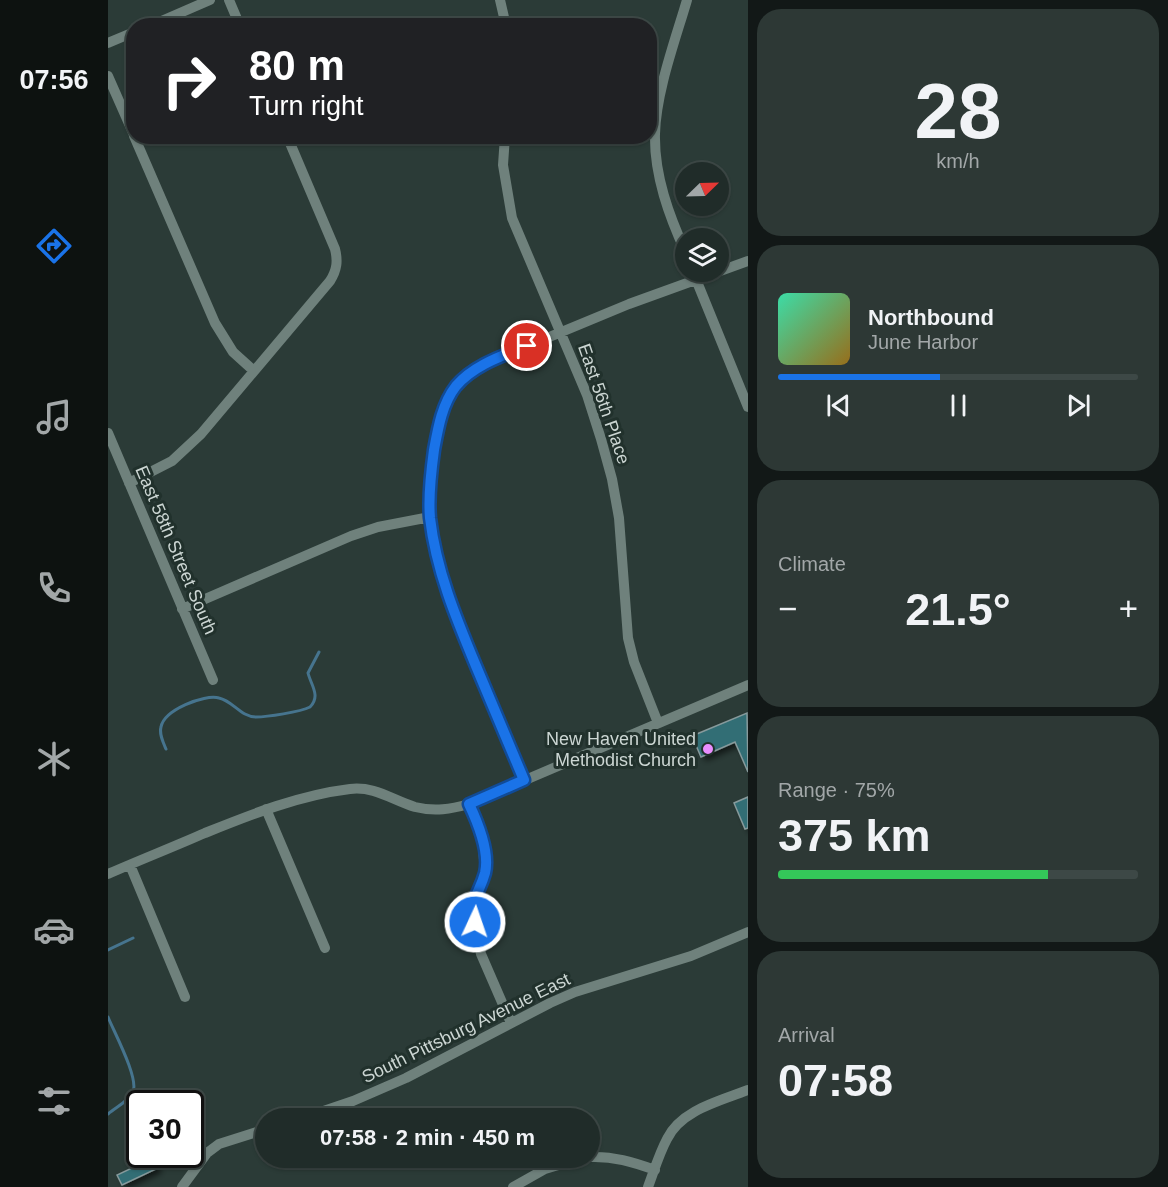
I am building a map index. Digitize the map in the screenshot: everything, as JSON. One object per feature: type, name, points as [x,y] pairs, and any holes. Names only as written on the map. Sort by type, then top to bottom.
[{"type":"street","points":[[168,18],[210,0]]},
{"type":"street","points":[[229,0],[237,18]]},
{"type":"street","points":[[500,0],[504,18]]},
{"type":"street","points":[[657,115],[687,0]]},
{"type":"street","points":[[108,43],[126,35]]},
{"type":"street","points":[[108,76],[126,118]]},
{"type":"street","points":[[137,144],[215,323],[234,352],[254,371]]},
{"type":"street","points":[[129,483],[171,460],[201,434],[330,282],[337,264],[335,249],[290,144]]},
{"type":"street","name":"East 56th Place","points":[[504,144],[503,165],[512,218],[587,395],[612,479],[619,518],[628,638],[634,663],[658,723]]},
{"type":"street","points":[[656,144],[664,196],[676,228]]},
{"type":"street","points":[[729,266],[748,261]]},
{"type":"street","points":[[524,780],[446,591],[435,548],[430,517],[431,471],[442,411],[456,387],[475,370],[681,282]]},
{"type":"street","points":[[697,282],[748,407]]},
{"type":"street","name":"East 58th Street South","points":[[108,433],[213,680]]},
{"type":"street","points":[[182,609],[351,536],[378,527],[430,517]]},
{"type":"street","points":[[108,874],[266,809],[355,789],[372,790],[429,809],[442,810],[469,804],[748,685]]},
{"type":"street","points":[[469,804],[482,837],[485,871],[472,907],[481,954],[511,1023]]},
{"type":"street","points":[[266,809],[326,948]]},
{"type":"street","points":[[130,865],[185,997]]},
{"type":"street","name":"South Pittsburg Avenue East","points":[[332,1108],[406,1078],[575,992],[691,956],[748,932]]},
{"type":"street","points":[[648,1187],[667,1138],[678,1125],[693,1113],[748,1089]]},
{"type":"street","points":[[182,1187],[207,1153],[219,1144],[255,1133]]},
{"type":"street","points":[[600,1156],[625,1160],[655,1170]]},
{"type":"street","points":[[513,1187],[547,1168]]},
{"type":"building","name":"New Haven United Methodist Church","points":[[747,713],[748,772],[735,742],[701,757],[692,736]]},
{"type":"building","name":"New Haven United Methodist Church","points":[[748,797],[748,828],[745,829],[734,803]]},
{"type":"building","points":[[132,1168],[156,1169],[122,1185],[117,1175]]},
{"type":"waterway","points":[[166,749],[161,732],[164,721],[177,709],[204,698],[219,698],[246,714],[256,717],[283,714],[310,707],[315,695],[308,673],[319,652]]},
{"type":"waterway","points":[[108,950],[133,938]]},
{"type":"waterway","points":[[108,1017],[129,1066],[134,1085],[133,1092],[128,1099],[108,1114]]},
{"type":"place","name":"New Haven United Methodist Church","points":[[708,749]]},
{"type":"route","points":[[475,922],[472,907],[485,871],[482,837],[469,804],[524,780],[446,591],[430,517],[431,471],[442,411],[456,387],[475,370],[527,346]]}]
